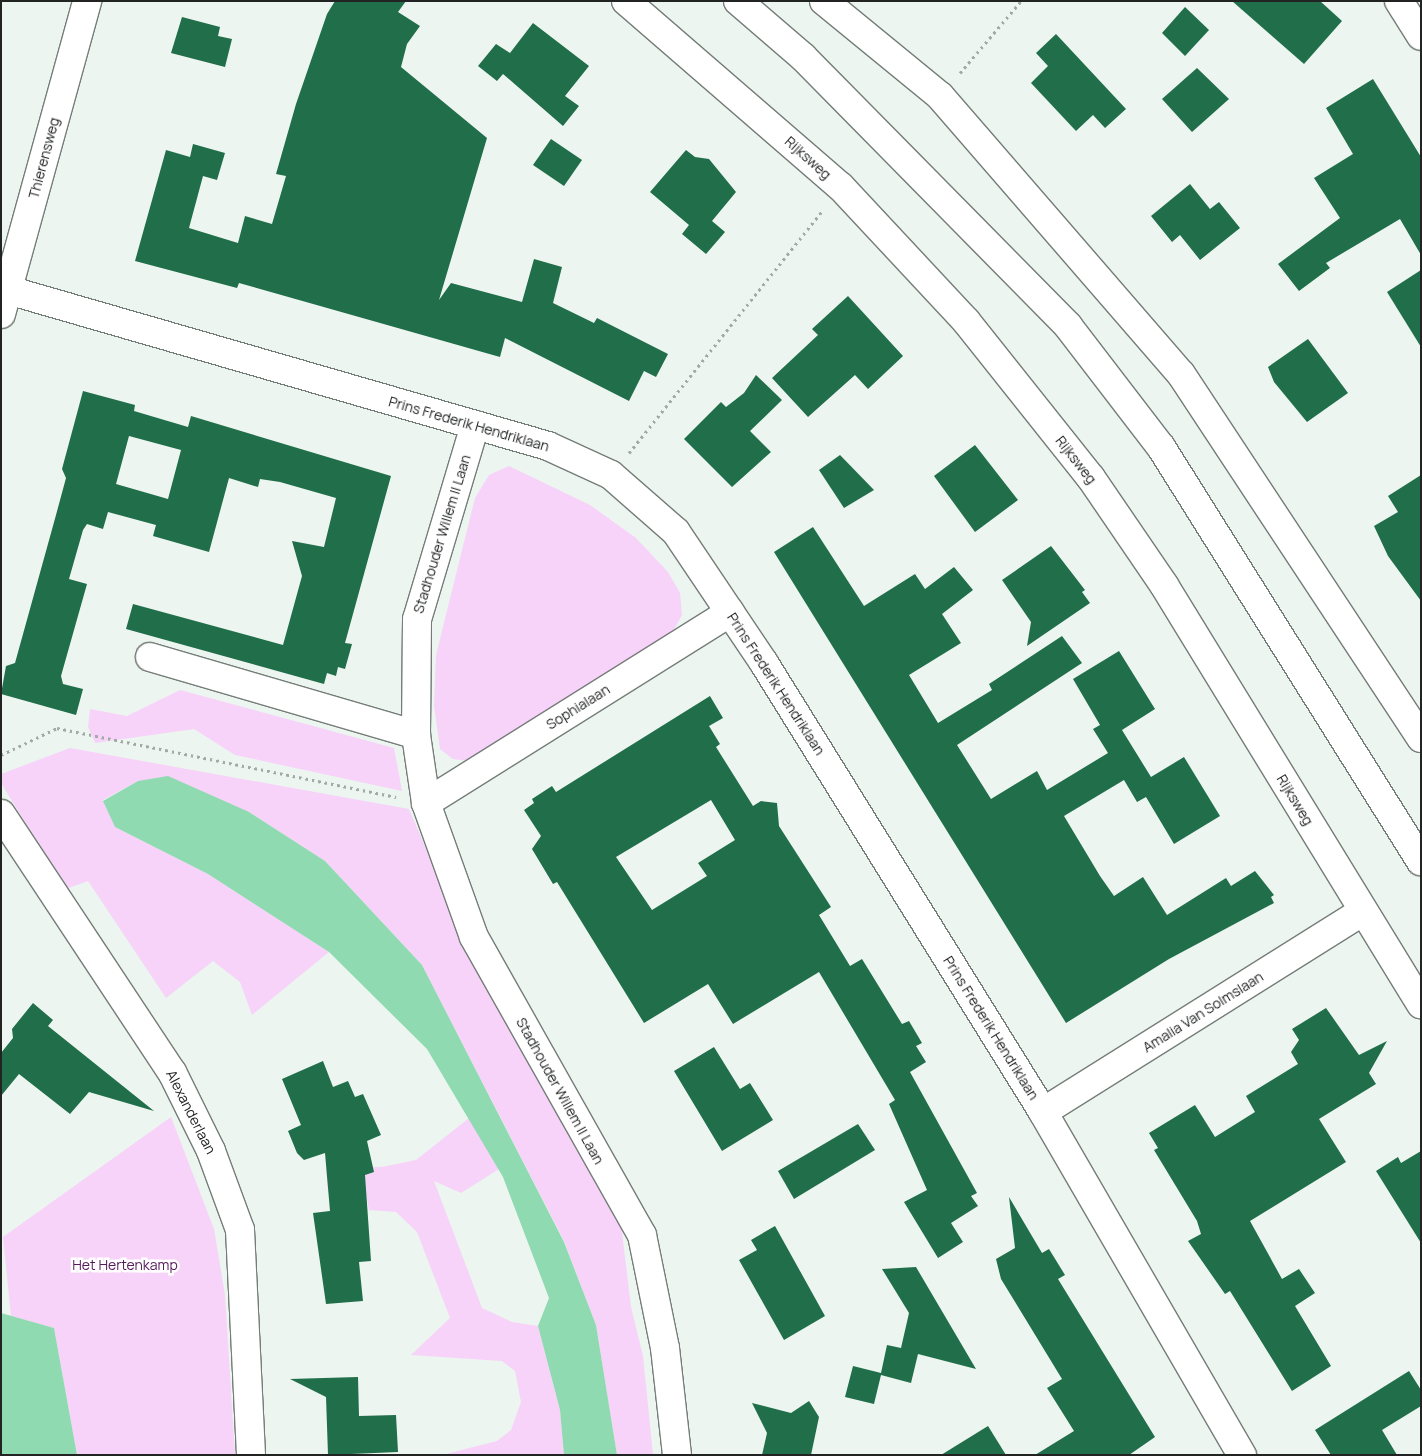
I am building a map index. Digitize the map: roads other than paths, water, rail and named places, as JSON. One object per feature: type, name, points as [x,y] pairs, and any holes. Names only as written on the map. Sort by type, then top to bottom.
[{"type":"street","name":"Thierensweg","points":[[4,302],[87,1]]},
{"type":"street","name":"Rijksweg","points":[[626,1],[841,187],[966,321],[1091,478],[1164,585],[1421,1005]]},
{"type":"street","points":[[738,1],[803,57],[1068,326],[1161,446],[1421,861]]},
{"type":"street","points":[[824,1],[940,96],[1181,374],[1421,738]]},
{"type":"street","points":[[1399,1],[1421,36]]},
{"type":"street","name":"Prins Frederik Hendriklaan","points":[[4,302],[475,425],[548,446],[612,475],[676,532],[730,612],[1043,1112],[1242,1455]]},
{"type":"street","name":"Stadhouder Willem II Laan","points":[[475,425],[416,619],[416,734],[426,803],[474,937],[642,1235],[665,1348],[676,1455]]},
{"type":"street","name":"Sophialaan","points":[[426,803],[730,612]]},
{"type":"street","points":[[150,657],[416,734]]},
{"type":"street","name":"Alexanderlaan","points":[[1,814],[172,1072],[212,1151],[240,1230],[251,1455]]},
{"type":"street","name":"Amalia Van Solmslaan","points":[[1043,1112],[1363,911]]},
{"type":"park label","name":"Het Hertenkamp","points":[[125,1265]]}]
